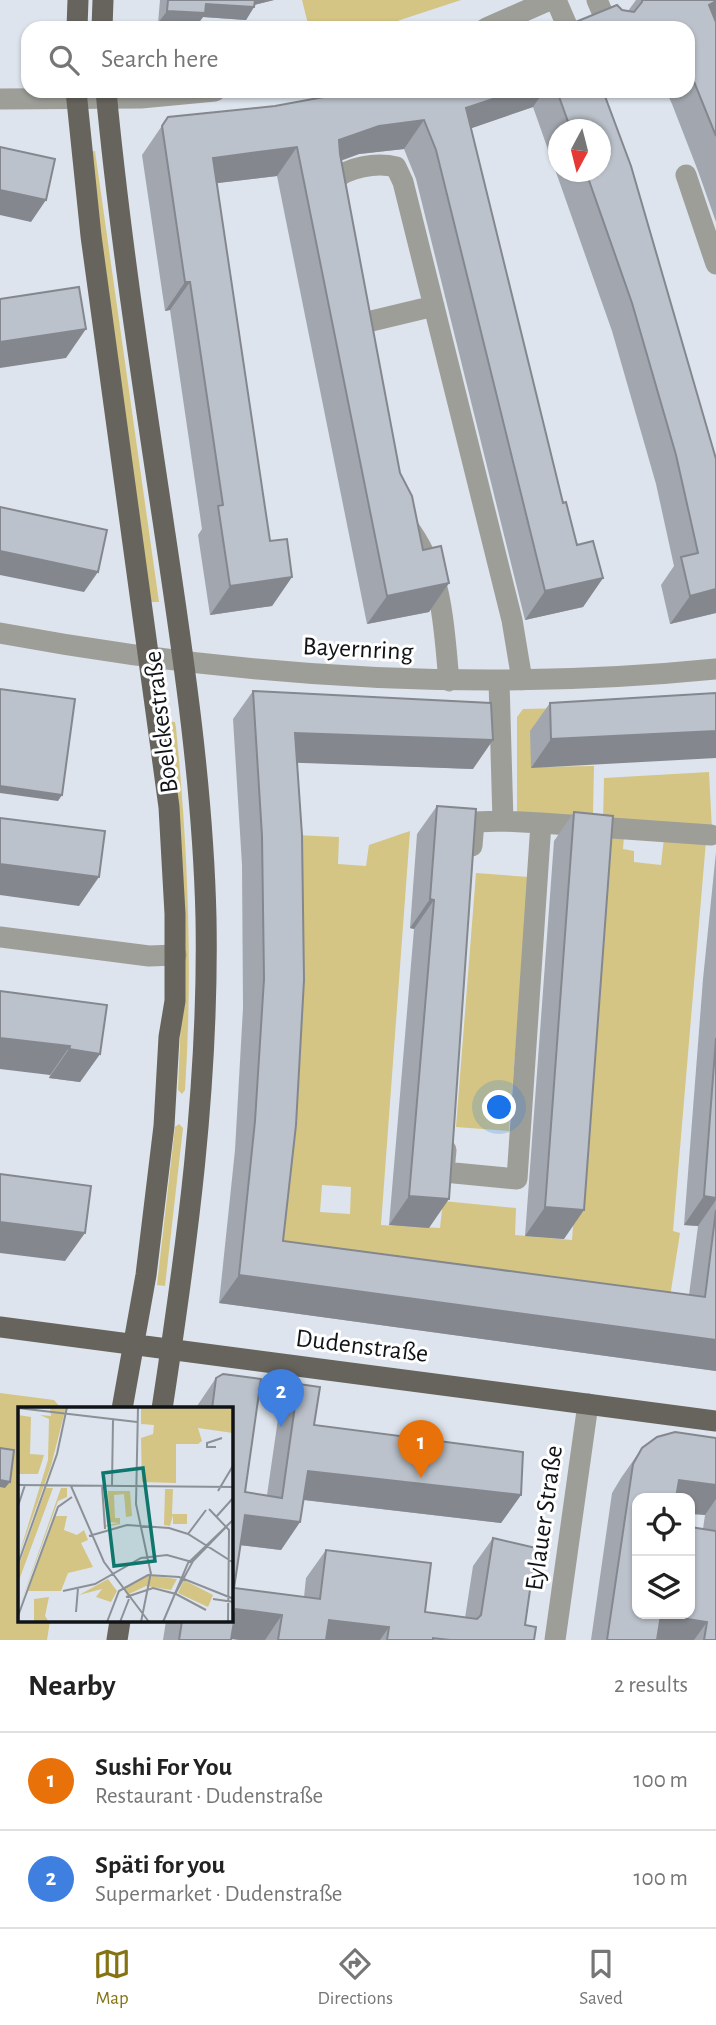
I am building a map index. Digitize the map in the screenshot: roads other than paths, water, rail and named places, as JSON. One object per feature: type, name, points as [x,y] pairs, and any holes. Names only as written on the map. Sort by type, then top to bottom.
[{"type":"main road","points":[[77,21],[78,0]]},
{"type":"main road","points":[[102,21],[103,0]]},
{"type":"main road","name":"Boelckestraße","points":[[76,98],[91,236],[169,807],[176,955],[166,1108],[146,1275],[122,1407]]},
{"type":"main road","name":"Boelckestraße","points":[[106,98],[117,204],[183,661],[198,791],[206,918],[200,1110],[188,1240],[162,1407]]},
{"type":"main road","points":[[166,1108],[200,1110]]},
{"type":"main road","name":"Dudenstraße","points":[[0,1327],[716,1421]]},
{"type":"main road","points":[[117,1640],[120,1622]]},
{"type":"street","points":[[502,21],[550,0]]},
{"type":"street","points":[[556,0],[565,21]]},
{"type":"street","points":[[597,0],[606,21]]},
{"type":"street","points":[[0,99],[21,98]]},
{"type":"street","points":[[338,210],[333,181],[341,173],[383,163],[396,167],[403,181],[512,620],[522,680]]},
{"type":"street","points":[[686,174],[716,264]]},
{"type":"street","points":[[354,299],[364,351]]},
{"type":"street","points":[[359,324],[434,306]]},
{"type":"street","points":[[398,509],[422,545],[438,582],[449,681]]},
{"type":"street","name":"Bayernring","points":[[0,633],[150,657],[278,673],[499,681],[716,668]]},
{"type":"street","points":[[499,681],[503,821]]},
{"type":"street","points":[[471,862],[474,822],[541,823],[711,835]]},
{"type":"street","points":[[447,1132],[444,1172],[517,1179],[541,823]]},
{"type":"street","points":[[0,937],[149,956],[176,955]]},
{"type":"street","name":"Eylauer Straße","points":[[555,1640],[588,1404]]},
{"type":"place","name":"Späti for you","points":[[281,1427]]},
{"type":"place","name":"Sushi For You","points":[[421,1478]]}]
